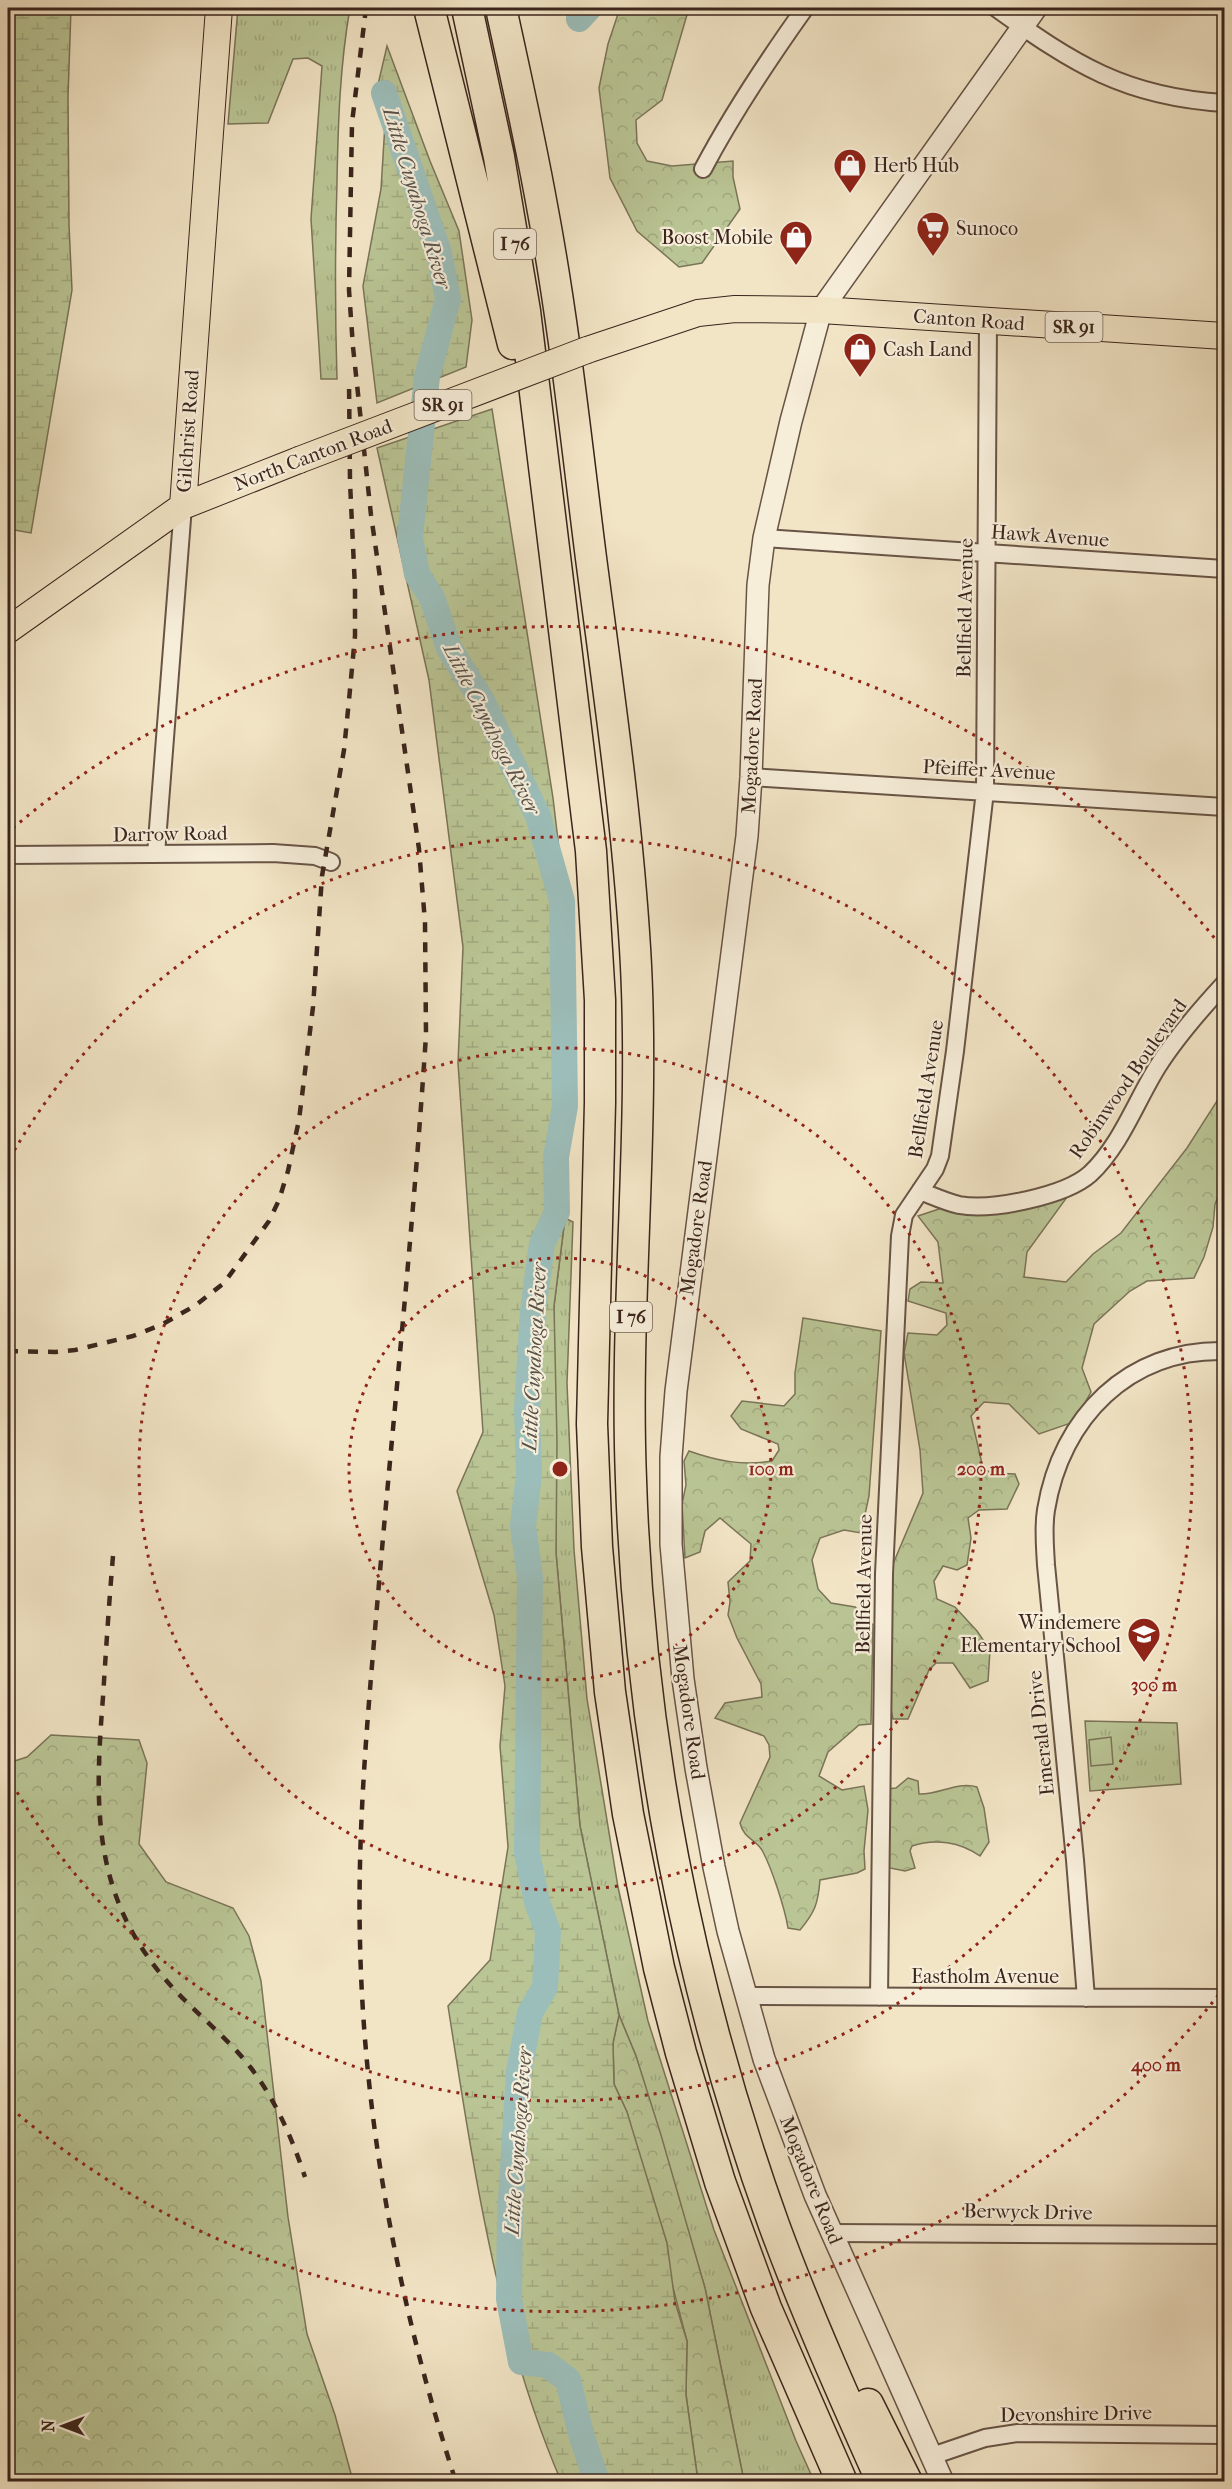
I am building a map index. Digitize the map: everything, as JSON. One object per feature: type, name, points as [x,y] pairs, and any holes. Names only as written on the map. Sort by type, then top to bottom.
[{"type":"highway","points":[[429,8],[548,484]]},
{"type":"highway","name":"I 76","points":[[467,8],[513,231],[548,484],[568,670],[585,795],[599,977],[600,1103],[592,1424],[598,1558],[610,1692],[627,1814],[659,1968],[681,2053],[720,2182],[771,2319],[842,2481]]},
{"type":"highway","name":"I 76","points":[[501,8],[544,211],[560,318],[629,857],[636,954],[638,1049],[637,1163],[630,1343],[631,1483],[639,1614],[654,1740],[671,1844],[705,2001],[749,2150],[798,2288],[882,2481]]},
{"type":"highway","points":[[798,2288],[843,2360],[907,2481]]},
{"type":"main road","name":"Gilchrist Road","points":[[183,506],[219,8]]},
{"type":"main road","name":"North Canton Road","points":[[8,630],[183,506],[299,460],[586,350],[698,313],[735,309],[821,310]]},
{"type":"main road","name":"Canton Road","points":[[821,310],[1224,336]]},
{"type":"street","points":[[703,169],[752,82],[806,8]]},
{"type":"street","points":[[996,8],[1079,63],[1122,84],[1177,99],[1224,103]]},
{"type":"street","name":"Mogadore Road","points":[[943,2481],[832,2233],[779,2101],[746,1996],[714,1867],[696,1768],[675,1602],[670,1490],[681,1346],[733,955],[752,777],[758,585],[764,538],[791,421],[821,310],[1036,8]]},
{"type":"street","name":"Bellfield Avenue","points":[[879,1997],[884,1574],[900,1236],[904,1215],[935,1169],[940,1156],[958,1028],[985,791],[988,322]]},
{"type":"street","name":"Gilchrist Road","points":[[156,854],[183,506]]},
{"type":"street","name":"Hawk Avenue","points":[[764,538],[1224,569]]},
{"type":"street","name":"Pfeiffer Avenue","points":[[752,777],[1224,807]]},
{"type":"street","name":"Darrow Road","points":[[8,855],[294,854],[315,856],[331,862]]},
{"type":"street","name":"Robinwood Boulevard","points":[[920,1191],[960,1205],[998,1205],[1040,1196],[1076,1184],[1089,1175],[1116,1140],[1159,1064],[1200,1010],[1224,984]]},
{"type":"street","name":"Emerald Drive","points":[[1086,1998],[1076,1860],[1046,1565],[1044,1532],[1046,1510],[1054,1478],[1068,1445],[1081,1423],[1108,1391],[1150,1363],[1173,1356],[1224,1351]]},
{"type":"street","name":"Eastholm Avenue","points":[[746,1996],[1224,1998]]},
{"type":"street","name":"Berwyck Drive","points":[[832,2233],[1224,2235]]},
{"type":"street","name":"Devonshire Drive","points":[[932,2456],[985,2438],[1018,2433],[1224,2435]]},
{"type":"green space","points":[[8,8],[71,8],[68,97],[72,290],[31,533],[9,529],[8,523]]},
{"type":"green space","points":[[238,8],[350,8],[342,73],[338,138],[337,379],[321,379],[311,219],[322,66],[308,58],[293,59],[268,123],[228,124]]},
{"type":"green space","points":[[620,8],[689,8],[662,100],[636,120],[637,143],[647,161],[672,166],[733,161],[733,177],[740,209],[702,263],[679,267],[637,231],[610,178],[599,88],[608,44]]},
{"type":"green space","points":[[387,46],[459,231],[472,320],[466,367],[377,403],[363,286],[381,189],[385,124],[376,93]]},
{"type":"green space","points":[[492,409],[553,798],[570,942],[572,1077],[565,1218],[554,1306],[557,1442],[556,1553],[580,1826],[619,2015],[613,2043],[614,2084],[627,2112],[667,2243],[675,2302],[687,2341],[686,2395],[698,2481],[561,2481],[539,2425],[504,2308],[478,2187],[448,2006],[490,1960],[508,1847],[500,1746],[505,1686],[494,1615],[457,1491],[483,1432],[458,1063],[463,947],[429,680],[377,448]]},
{"type":"green space","points":[[1224,1090],[1224,1184],[1215,1204],[1213,1227],[1204,1257],[1194,1278],[1147,1281],[1130,1291],[1094,1324],[1082,1368],[1091,1392],[1074,1422],[1039,1434],[1009,1404],[984,1402],[971,1416],[983,1468],[991,1473],[1015,1474],[1019,1484],[1007,1509],[979,1510],[968,1518],[971,1538],[967,1565],[957,1570],[943,1566],[934,1581],[937,1599],[955,1607],[977,1631],[990,1650],[988,1681],[970,1688],[953,1663],[936,1663],[929,1670],[908,1719],[893,1719],[889,1701],[893,1564],[923,1493],[920,1450],[904,1353],[908,1333],[937,1335],[947,1325],[946,1313],[908,1301],[910,1289],[921,1282],[943,1283],[938,1242],[918,1216],[945,1207],[1070,1193],[1027,1252],[1024,1277],[1066,1282],[1093,1254],[1121,1233],[1187,1148]]},
{"type":"green space","points":[[565,1218],[573,1222],[567,1383],[574,1550],[587,1699],[618,1887],[648,2021],[714,2230],[796,2441],[814,2481],[744,2481],[705,2288],[636,2056],[619,2015],[580,1826],[556,1553],[554,1306]]},
{"type":"green space","points":[[803,1318],[881,1331],[869,1496],[861,1533],[844,1530],[820,1538],[812,1560],[818,1589],[831,1603],[855,1607],[873,1625],[871,1724],[859,1725],[828,1752],[819,1776],[842,1790],[864,1786],[868,1810],[864,1851],[865,1869],[857,1873],[820,1880],[815,1907],[800,1930],[788,1928],[767,1859],[760,1848],[744,1833],[740,1823],[770,1757],[769,1745],[764,1736],[715,1718],[725,1703],[762,1697],[761,1684],[737,1638],[728,1615],[730,1602],[728,1582],[750,1561],[751,1544],[720,1518],[705,1531],[700,1552],[685,1558],[682,1504],[686,1485],[684,1461],[689,1451],[730,1462],[772,1461],[779,1450],[778,1444],[741,1429],[731,1416],[742,1401],[784,1406],[795,1394],[795,1373]]},
{"type":"green space","points":[[1085,1721],[1177,1723],[1181,1784],[1090,1791]]},
{"type":"green space","points":[[51,1735],[139,1740],[147,1763],[139,1844],[166,1882],[233,1908],[249,1936],[261,1981],[288,2217],[307,2334],[335,2415],[353,2481],[8,2481],[8,1763],[27,1757]]},
{"type":"green space","points":[[1111,1737],[1113,1764],[1091,1766],[1089,1740]]},
{"type":"green space","points":[[908,1778],[918,1781],[919,1794],[962,1786],[977,1787],[984,1808],[989,1842],[980,1856],[964,1847],[930,1842],[912,1846],[910,1851],[915,1868],[905,1871],[885,1867],[886,1789],[896,1788]]},
{"type":"green space","points":[[619,2015],[636,2056],[661,2135],[705,2288],[744,2481],[698,2481],[686,2395],[687,2341],[627,2112],[614,2084],[613,2043]]},
{"type":"waterway","name":"Little Cuyahoga River","points":[[579,19],[589,8]]},
{"type":"waterway","name":"Little Cuyahoga River","points":[[384,93],[385,98]]},
{"type":"waterway","name":"Little Cuyahoga River","points":[[384,93],[439,253],[448,299],[427,377],[410,537],[417,574],[432,598],[449,648],[481,699],[538,816],[562,901],[565,1106],[556,1157],[557,1212],[542,1244],[533,1310],[527,1410],[529,1474],[523,1526],[530,1577],[527,1853],[537,1902],[548,1932],[545,1987],[530,2013],[519,2071],[510,2216],[509,2299],[521,2362],[548,2365],[568,2380],[581,2434],[597,2482]]},
{"type":"railway","points":[[366,8],[352,123],[349,290],[371,515],[419,849],[425,922],[426,1035],[368,1717],[360,1852],[360,1942],[369,2079],[388,2215],[418,2350],[456,2482]]},
{"type":"railway","points":[[8,1351],[75,1350],[133,1336],[163,1324],[196,1305],[224,1283],[269,1221],[279,1200],[299,1120],[313,1007],[322,876],[344,750],[355,636],[349,380]]},
{"type":"railway","points":[[113,1556],[99,1772],[99,1807],[110,1875],[121,1909],[137,1941],[160,1973],[240,2055],[268,2093],[295,2148],[305,2177]]},
{"type":"place","name":"Herb Hub","points":[[850,194]]},
{"type":"place","name":"Sunoco","points":[[933,257]]},
{"type":"place","name":"Boost Mobile","points":[[796,266]]},
{"type":"place","name":"Cash Land","points":[[860,378]]},
{"type":"place","name":"Windemere Elementary School","points":[[1144,1663]]}]
